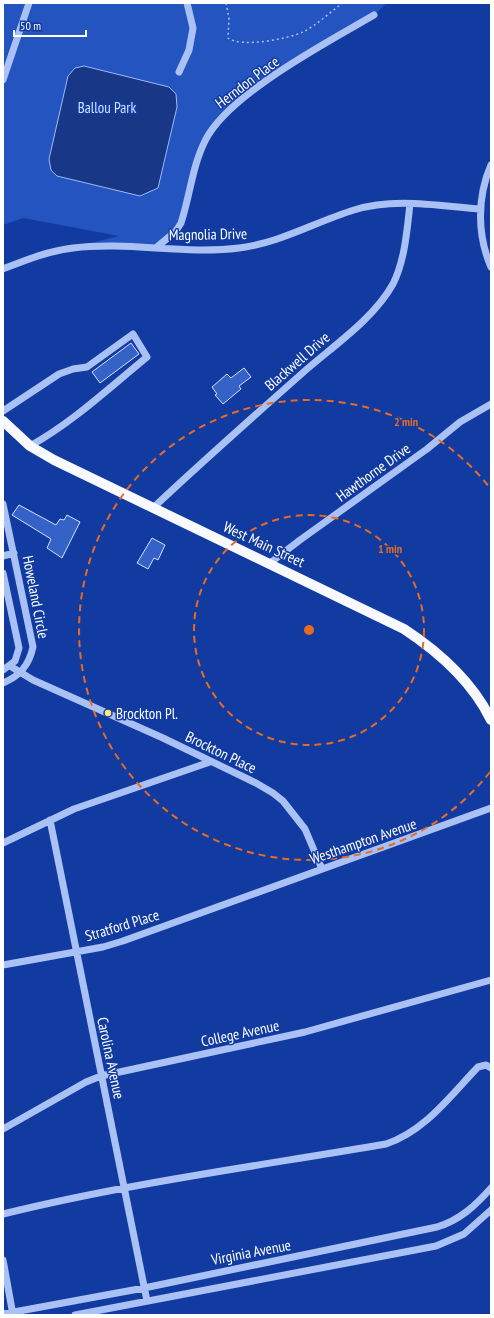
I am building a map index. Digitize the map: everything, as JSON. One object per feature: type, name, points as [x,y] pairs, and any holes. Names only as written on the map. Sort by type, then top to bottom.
[{"type":"main road","name":"West Main Street","points":[[3,421],[30,446],[153,508],[270,563],[404,629],[422,641],[456,670],[491,720]]},
{"type":"street","points":[[3,80],[29,3]]},
{"type":"street","points":[[179,72],[189,50],[193,28],[187,3]]},
{"type":"street","name":"Herndon Place","points":[[157,247],[176,231],[181,223],[199,155],[210,132],[219,120],[238,103],[280,72],[374,15]]},
{"type":"street","points":[[491,165],[483,190],[481,209],[483,243],[491,267]]},
{"type":"street","name":"Magnolia Drive","points":[[3,269],[35,257],[74,248],[110,246],[213,249],[262,244],[354,210],[373,205],[410,204],[481,209]]},
{"type":"street","name":"Blackwell Drive","points":[[153,508],[206,458],[358,324],[382,299],[393,284],[399,269],[410,204]]},
{"type":"street","points":[[3,411],[59,374],[73,369],[87,367],[133,334],[147,357],[83,410],[30,446]]},
{"type":"street","name":"Hawthorne Drive","points":[[270,563],[427,449],[460,422],[491,404]]},
{"type":"street","name":"Howeland Circle","points":[[3,504],[33,647],[31,656],[21,673]]},
{"type":"street","points":[[3,556],[14,553]]},
{"type":"street","name":"Howeland Circle","points":[[3,573],[19,648],[15,661],[6,668]]},
{"type":"street","name":"Brockton Place","points":[[6,668],[21,673],[256,783],[283,801],[305,829],[322,868]]},
{"type":"street","points":[[3,683],[21,673]]},
{"type":"street","points":[[3,843],[74,809],[210,762]]},
{"type":"street","name":"Westhampton Avenue","points":[[244,897],[491,808]]},
{"type":"street","name":"Carolina Avenue","points":[[50,820],[100,1076],[125,1188],[147,1301]]},
{"type":"street","name":"Stratford Place","points":[[3,965],[76,952],[123,941],[244,897]]},
{"type":"street","name":"College Avenue","points":[[3,1129],[86,1082],[100,1076],[304,1032],[491,980]]},
{"type":"street","points":[[3,1214],[125,1188],[386,1144],[397,1140],[422,1126],[478,1067],[486,1065],[491,1068]]},
{"type":"street","name":"Virginia Avenue","points":[[3,1314],[13,1314],[144,1288],[437,1227],[455,1220],[473,1208],[491,1188]]},
{"type":"street","name":"Virginia Avenue","points":[[75,1315],[436,1246],[464,1234],[491,1210]]},
{"type":"street","points":[[3,1260],[13,1314]]},
{"type":"path","points":[[226,3],[229,18],[228,38],[231,40],[247,42],[286,37],[303,32],[343,3]]},
{"type":"green space","name":"Ballou Park","points":[[3,3],[387,3],[374,15],[280,72],[231,109],[205,140],[176,231],[157,247],[110,246],[35,257],[119,236],[23,218],[3,225]]},
{"type":"shaded area","points":[[84,66],[169,87],[176,94],[177,107],[158,188],[140,196],[57,176],[51,170],[49,159],[68,76],[75,68]]},
{"type":"building","points":[[131,343],[139,354],[100,383],[92,372]]},
{"type":"building","points":[[244,368],[251,377],[239,386],[241,389],[223,404],[215,395],[217,394],[212,387],[227,374],[231,378]]},
{"type":"building","points":[[19,505],[56,525],[60,519],[64,520],[67,515],[80,522],[62,558],[47,548],[51,539],[12,515]]},
{"type":"building","points":[[152,538],[165,545],[158,560],[154,558],[148,569],[137,563]]},
{"type":"place","name":"Brockton Pl.","points":[[108,713]]}]
